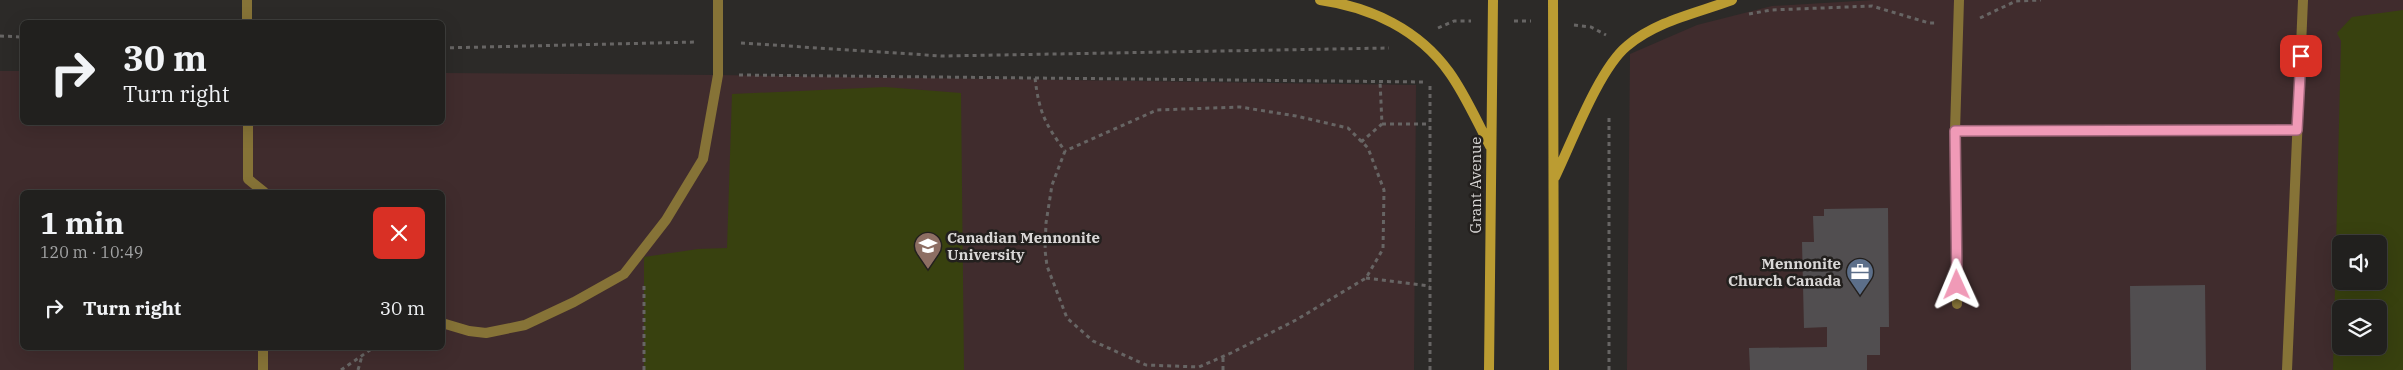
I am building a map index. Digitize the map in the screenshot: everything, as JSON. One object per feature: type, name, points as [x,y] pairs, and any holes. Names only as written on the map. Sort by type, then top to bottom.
[{"type":"main road","points":[[1320,0],[1347,4],[1373,14],[1417,36],[1449,72],[1490,146]]},
{"type":"main road","name":"Grant Avenue","points":[[1490,370],[1490,146],[1493,0]]},
{"type":"main road","points":[[1553,0],[1554,370]]},
{"type":"main road","points":[[1554,180],[1599,84],[1612,62],[1627,46],[1653,30],[1682,17],[1732,0]]},
{"type":"lane","points":[[247,0],[247,20]]},
{"type":"lane","points":[[445,324],[469,331],[486,333],[525,325],[574,302],[624,274],[666,220],[703,159],[718,75],[718,0]]},
{"type":"lane","points":[[1957,304],[1955,131],[1959,0]]},
{"type":"lane","points":[[2287,370],[2304,0]]},
{"type":"lane","points":[[248,125],[248,178],[262,190]]},
{"type":"lane","points":[[1955,131],[2297,130]]},
{"type":"lane","points":[[263,350],[263,370]]},
{"type":"path","points":[[1742,15],[1772,10],[1872,6],[1929,23],[1958,24],[1975,21],[2016,1],[2041,0]]},
{"type":"path","points":[[0,36],[20,37]]},
{"type":"path","points":[[445,48],[719,41],[942,56],[1393,48]]},
{"type":"path","points":[[718,75],[1430,82]]},
{"type":"path","points":[[1424,76],[1430,82],[1430,370]]},
{"type":"path","points":[[1035,78],[1038,106],[1051,132],[1065,151]]},
{"type":"path","points":[[1380,81],[1382,124]]},
{"type":"path","points":[[1240,106],[1348,128],[1361,142],[1368,148],[1384,190],[1383,250],[1366,278],[1296,320],[1199,367],[1146,365],[1093,342],[1067,318],[1047,266],[1045,250],[1046,223],[1052,185],[1065,151],[1157,110],[1240,106]]},
{"type":"path","points":[[1609,109],[1609,370]]},
{"type":"path","points":[[1361,142],[1382,124],[1430,124]]},
{"type":"path","points":[[644,248],[644,370]]},
{"type":"path","points":[[1366,278],[1430,286]]},
{"type":"path","points":[[341,370],[370,350]]},
{"type":"path","points":[[358,370],[363,355]]},
{"type":"path","points":[[1222,370],[1223,357]]},
{"type":"shaded area","points":[[1874,0],[2403,0],[2403,370],[1627,370],[1630,54],[1697,25],[1772,6]]},
{"type":"shaded area","name":"Canadian Mennonite University","points":[[0,71],[20,71],[20,125],[445,125],[445,73],[1416,85],[1414,370],[0,370]]},
{"type":"green space","points":[[2403,10],[2403,370],[2333,370],[2333,355],[2387,355],[2387,300],[2335,300],[2335,290],[2387,290],[2387,235],[2336,235],[2341,41],[2337,33],[2352,17]]},
{"type":"green space","points":[[885,87],[961,93],[964,370],[644,370],[644,257],[698,249],[727,248],[732,94]]},
{"type":"building","points":[[1888,208],[1889,327],[1880,327],[1880,355],[1867,355],[1867,370],[1750,370],[1749,348],[1827,347],[1827,327],[1804,328],[1802,242],[1814,242],[1813,216],[1824,216],[1824,209]]},
{"type":"building","points":[[2205,285],[2206,370],[2131,370],[2130,286]]},
{"type":"place","name":"Canadian Mennonite University","points":[[928,270]]},
{"type":"place","name":"Mennonite Church Canada","points":[[1860,296]]},
{"type":"route","points":[[1957,285],[1955,131],[2297,130],[2301,56]]}]
